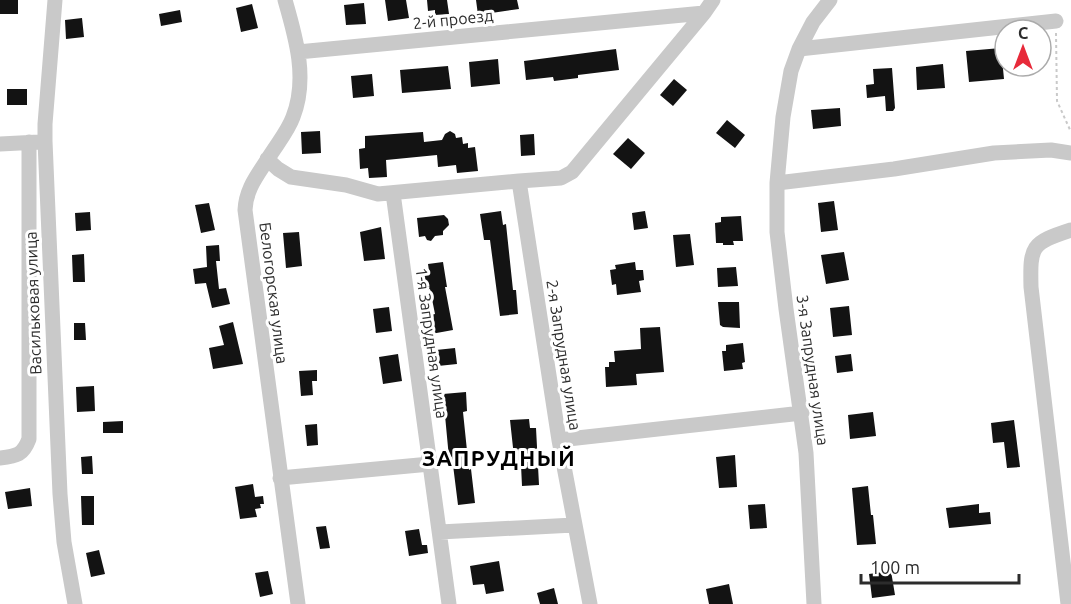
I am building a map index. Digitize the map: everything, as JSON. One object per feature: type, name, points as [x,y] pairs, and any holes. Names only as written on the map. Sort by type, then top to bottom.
[{"type":"street","name":"Васильковая улица","points":[[55,0],[45,141],[60,494],[64,542],[75,604]]},
{"type":"street","name":"Белогорская улица","points":[[285,0],[298,52],[300,84],[298,102],[292,120],[248,189],[245,210],[298,604]]},
{"type":"street","name":"3-я Запрудная улица","points":[[814,604],[806,453],[777,232],[777,183],[787,91],[799,49],[813,22],[830,0]]},
{"type":"street","points":[[267,159],[278,170],[291,177],[346,185],[369,193],[393,193],[561,178],[572,172],[709,6]]},
{"type":"street","name":"2-й проезд","points":[[298,52],[709,6]]},
{"type":"street","points":[[799,49],[1056,21]]},
{"type":"street","points":[[0,144],[45,141]]},
{"type":"street","points":[[0,458],[17,455],[25,450],[29,439],[29,142]]},
{"type":"street","points":[[777,183],[894,170],[994,153],[1051,150],[1071,153]]},
{"type":"street","name":"2-я Запрудная улица","points":[[519,181],[559,440],[590,604]]},
{"type":"street","name":"1-я Запрудная улица","points":[[393,193],[448,604]]},
{"type":"street","points":[[1068,604],[1031,287],[1031,263],[1037,245],[1071,230]]},
{"type":"street","points":[[559,440],[802,412]]},
{"type":"street","points":[[280,478],[430,464]]},
{"type":"street","points":[[440,532],[574,525]]},
{"type":"path","points":[[1056,21],[1057,100],[1071,132]]},
{"type":"building","points":[[0,0],[18,0],[18,14],[0,14]]},
{"type":"building","points":[[385,0],[406,0],[409,18],[388,21]]},
{"type":"building","points":[[427,0],[447,0],[449,14],[435,15],[435,10],[428,11]]},
{"type":"building","points":[[476,0],[517,0],[519,9],[478,15]]},
{"type":"building","points":[[364,3],[366,24],[346,25],[344,5]]},
{"type":"building","points":[[252,4],[258,28],[241,32],[236,8]]},
{"type":"building","points":[[180,10],[182,22],[161,26],[159,14]]},
{"type":"building","points":[[82,18],[84,37],[66,39],[65,20]]},
{"type":"building","points":[[616,49],[619,70],[578,75],[578,78],[554,81],[553,77],[526,80],[524,61]]},
{"type":"building","points":[[993,49],[993,78],[1004,79],[969,82],[966,51]]},
{"type":"building","points":[[498,59],[500,84],[471,87],[469,62]]},
{"type":"building","points":[[943,64],[945,88],[917,90],[916,67]]},
{"type":"building","points":[[448,66],[451,89],[402,93],[400,70]]},
{"type":"building","points":[[892,68],[895,108],[893,111],[886,111],[885,96],[867,98],[866,85],[874,84],[873,69]]},
{"type":"building","points":[[372,74],[374,96],[353,98],[351,76]]},
{"type":"building","points":[[674,79],[687,90],[673,106],[660,95]]},
{"type":"building","points":[[7,89],[27,89],[27,105],[7,105]]},
{"type":"building","points":[[840,108],[841,126],[813,129],[811,110]]},
{"type":"building","points":[[727,120],[745,135],[735,148],[716,133]]},
{"type":"building","points":[[320,131],[321,153],[302,154],[301,132]]},
{"type":"building","points":[[450,131],[455,134],[456,138],[462,137],[463,144],[468,143],[468,148],[475,147],[478,171],[457,173],[456,165],[438,167],[437,155],[386,160],[387,177],[369,178],[368,168],[360,169],[359,149],[365,148],[365,136],[423,132],[424,142],[442,140]]},
{"type":"building","points":[[534,134],[535,155],[521,156],[520,135]]},
{"type":"building","points":[[628,138],[645,153],[631,169],[613,154]]},
{"type":"building","points":[[834,201],[838,230],[821,232],[818,203]]},
{"type":"building","points":[[209,203],[215,230],[201,233],[195,205]]},
{"type":"building","points":[[501,211],[503,225],[506,224],[518,314],[500,316],[490,240],[484,240],[480,214]]},
{"type":"building","points":[[645,211],[648,228],[634,230],[632,213]]},
{"type":"building","points":[[90,212],[91,230],[76,231],[75,213]]},
{"type":"building","points":[[444,215],[449,225],[443,231],[443,235],[435,236],[431,241],[425,236],[419,237],[417,218]]},
{"type":"building","points":[[741,216],[743,241],[733,241],[734,245],[716,243],[715,223],[721,222],[721,217]]},
{"type":"building","points":[[381,227],[385,259],[364,261],[360,232]]},
{"type":"building","points":[[299,232],[302,266],[286,268],[283,233]]},
{"type":"building","points":[[690,234],[694,265],[676,267],[673,235]]},
{"type":"building","points":[[219,245],[220,261],[216,261],[219,289],[226,288],[230,304],[212,308],[206,283],[195,284],[193,269],[207,267],[206,246]]},
{"type":"building","points":[[844,252],[849,280],[826,284],[821,255]]},
{"type":"building","points":[[84,254],[85,282],[73,282],[72,255]]},
{"type":"building","points":[[443,262],[453,330],[431,334],[427,316],[435,314],[430,289],[425,290],[422,272],[429,271],[428,264]]},
{"type":"building","points":[[635,262],[636,270],[643,270],[644,280],[639,281],[641,292],[617,295],[616,284],[612,285],[610,270],[616,269],[615,265]]},
{"type":"building","points":[[736,267],[738,286],[718,287],[717,268]]},
{"type":"building","points":[[718,302],[739,302],[740,328],[720,325]]},
{"type":"building","points":[[849,306],[852,335],[833,337],[830,308]]},
{"type":"building","points":[[389,307],[392,331],[376,333],[373,309]]},
{"type":"building","points":[[233,322],[243,364],[213,369],[209,348],[224,345],[219,326]]},
{"type":"building","points":[[74,323],[85,323],[86,340],[74,340]]},
{"type":"building","points":[[660,327],[664,372],[636,374],[637,385],[606,387],[605,367],[609,367],[609,362],[615,362],[614,351],[641,349],[640,328]]},
{"type":"building","points":[[743,343],[745,362],[742,363],[743,369],[724,371],[722,351],[726,351],[726,345]]},
{"type":"building","points":[[455,348],[457,364],[438,366],[436,350]]},
{"type":"building","points":[[398,354],[402,381],[383,384],[379,357]]},
{"type":"building","points":[[851,354],[853,371],[837,373],[835,356]]},
{"type":"building","points":[[317,370],[317,381],[312,381],[313,395],[301,396],[299,371]]},
{"type":"building","points":[[94,386],[95,411],[77,412],[76,387]]},
{"type":"building","points":[[466,392],[467,411],[463,412],[475,503],[458,505],[452,457],[449,458],[443,394]]},
{"type":"building","points":[[873,412],[876,436],[850,439],[848,415]]},
{"type":"building","points":[[529,419],[530,428],[536,428],[539,485],[522,486],[521,465],[515,466],[510,420]]},
{"type":"building","points":[[1014,420],[1020,467],[1007,468],[1004,442],[993,443],[991,423]]},
{"type":"building","points":[[123,421],[123,433],[103,433],[103,422]]},
{"type":"building","points":[[317,424],[318,445],[307,446],[305,425]]},
{"type":"building","points":[[735,455],[737,487],[719,488],[716,457]]},
{"type":"building","points":[[92,456],[93,474],[82,474],[81,457]]},
{"type":"building","points":[[253,484],[255,497],[263,496],[264,504],[260,504],[261,508],[255,509],[257,517],[240,519],[235,487]]},
{"type":"building","points":[[868,486],[876,544],[857,545],[852,488]]},
{"type":"building","points":[[30,488],[32,506],[8,509],[5,492]]},
{"type":"building","points":[[81,496],[94,496],[94,525],[82,525]]},
{"type":"building","points":[[765,504],[767,528],[750,529],[748,505]]},
{"type":"building","points":[[979,504],[979,513],[990,512],[991,524],[949,528],[946,508]]},
{"type":"building","points":[[326,526],[330,548],[320,549],[316,527]]},
{"type":"building","points":[[419,529],[422,545],[427,545],[428,553],[409,556],[405,531]]},
{"type":"building","points":[[99,550],[105,574],[91,577],[86,553]]},
{"type":"building","points":[[499,561],[504,591],[486,594],[484,584],[473,585],[470,566]]},
{"type":"building","points":[[268,571],[273,594],[260,597],[255,573]]},
{"type":"building","points":[[891,571],[895,595],[872,598],[869,574]]},
{"type":"building","points":[[729,584],[733,604],[709,604],[706,589]]},
{"type":"building","points":[[554,588],[558,604],[540,604],[537,593]]},
{"type":"district","name":"ЗАПРУДНЫЙ","points":[[499,457]]}]
